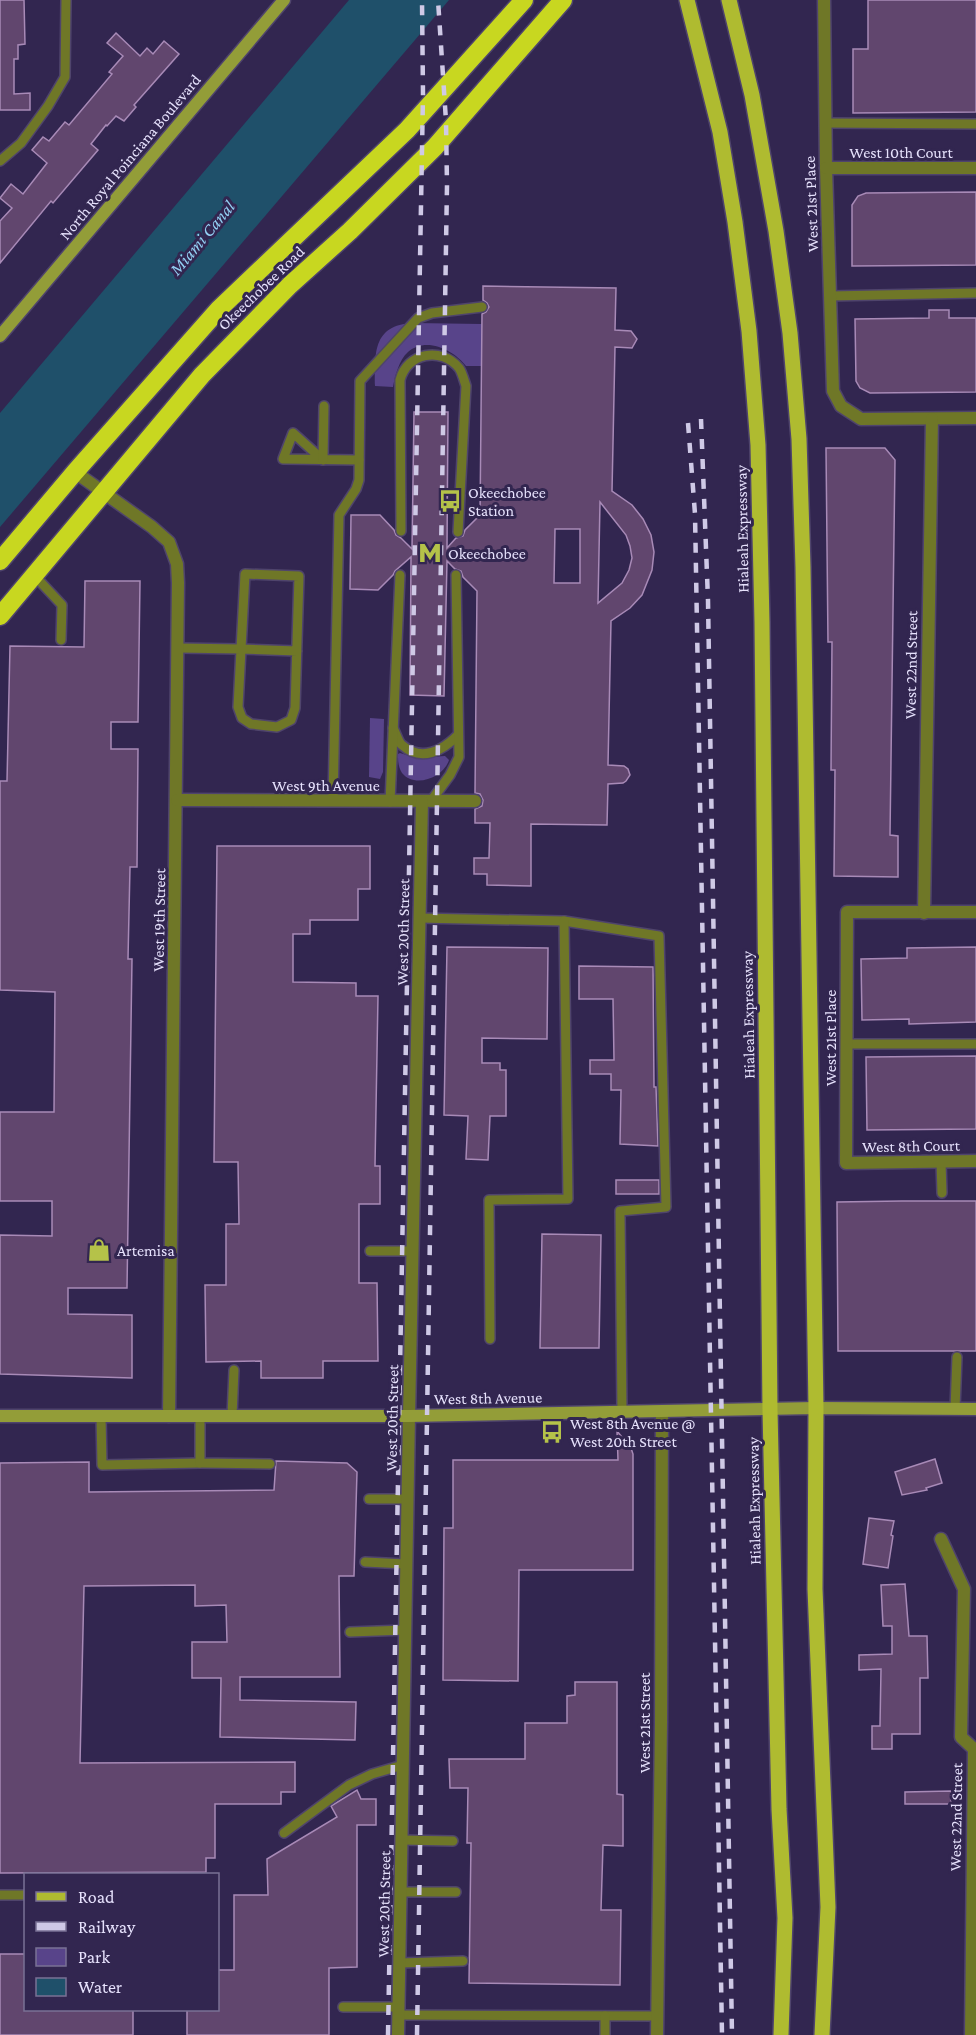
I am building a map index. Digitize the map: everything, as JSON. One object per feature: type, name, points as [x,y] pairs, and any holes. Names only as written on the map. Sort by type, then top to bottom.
[{"type":"highway","name":"Okeechobee Road","points":[[0,561],[219,309],[407,130],[524,0]]},
{"type":"highway","name":"Okeechobee Road","points":[[0,616],[202,375],[290,285],[350,231],[435,147],[563,0]]},
{"type":"main road","name":"Hialeah Expressway","points":[[687,0],[720,132],[733,210],[749,331],[758,445],[763,670],[770,1410],[779,1809],[785,1918],[781,2035]]},
{"type":"main road","points":[[729,0],[752,95],[776,231],[790,333],[799,439],[816,1408],[815,1589],[828,1907],[822,2035]]},
{"type":"street","points":[[267,0],[280,5]]},
{"type":"street","name":"West 21st Place","points":[[824,0],[826,168],[833,391],[841,406],[861,419],[932,419]]},
{"type":"street","name":"North Royal Poinciana Boulevard","points":[[0,336],[280,5]]},
{"type":"street","name":"West 10th Court","points":[[826,168],[976,168]]},
{"type":"street","points":[[932,419],[976,418]]},
{"type":"street","name":"West 22nd Street","points":[[924,913],[932,419]]},
{"type":"street","name":"West 19th Street","points":[[75,472],[152,527],[169,542],[177,564],[177,800],[169,1416]]},
{"type":"street","name":"West 9th Avenue","points":[[177,800],[475,801]]},
{"type":"street","name":"West 20th Street","points":[[398,2035],[419,918],[427,801]]},
{"type":"street","name":"West 21st Place","points":[[846,1163],[847,912],[924,913]]},
{"type":"street","points":[[924,913],[976,912]]},
{"type":"street","name":"West 8th Court","points":[[846,1163],[976,1161]]},
{"type":"street","name":"West 8th Avenue","points":[[0,1416],[409,1416],[816,1408],[976,1409]]},
{"type":"street","name":"West 21st Street","points":[[656,2028],[662,1723],[662,1412]]},
{"type":"street","name":"West 22nd Street","points":[[941,1539],[964,1589],[961,1737],[975,1749],[971,2035]]},
{"type":"lane","points":[[0,161],[21,143],[48,106],[64,77],[66,0]]},
{"type":"lane","points":[[825,123],[976,124]]},
{"type":"lane","points":[[830,296],[976,293]]},
{"type":"lane","points":[[333,801],[339,515],[356,489],[359,480],[360,381],[418,318],[432,313],[482,307]]},
{"type":"lane","points":[[400,531],[400,380],[408,364],[426,354],[441,355],[460,368],[466,386],[458,532]]},
{"type":"lane","points":[[324,406],[323,460],[359,460]]},
{"type":"lane","points":[[245,574],[299,576],[296,708],[291,720],[277,727],[251,724],[242,718],[238,707],[241,649],[245,574]]},
{"type":"lane","points":[[34,575],[62,605],[61,640]]},
{"type":"lane","points":[[390,802],[400,575]]},
{"type":"lane","points":[[427,801],[450,775],[459,757],[456,575]]},
{"type":"lane","points":[[178,648],[297,651]]},
{"type":"lane","points":[[392,726],[401,745],[417,753],[434,754],[446,747],[458,735]]},
{"type":"lane","points":[[419,918],[564,921],[659,936],[666,1207],[621,1211],[622,1412]]},
{"type":"lane","points":[[489,1339],[489,1200],[568,1198],[564,921]]},
{"type":"lane","points":[[846,1044],[976,1044]]},
{"type":"lane","points":[[941,1162],[942,1193]]},
{"type":"lane","points":[[370,1251],[412,1251]]},
{"type":"lane","points":[[955,1409],[957,1357]]},
{"type":"lane","points":[[232,1416],[234,1370]]},
{"type":"lane","points":[[101,1416],[102,1465],[270,1464]]},
{"type":"lane","points":[[200,1416],[200,1463]]},
{"type":"lane","points":[[369,1499],[407,1499]]},
{"type":"lane","points":[[365,1562],[406,1564]]},
{"type":"lane","points":[[350,1632],[405,1630]]},
{"type":"lane","points":[[284,1833],[350,1785],[372,1774],[403,1765]]},
{"type":"lane","points":[[402,1840],[453,1841]]},
{"type":"lane","points":[[401,1892],[456,1892]]},
{"type":"lane","points":[[0,1895],[24,1894]]},
{"type":"lane","points":[[400,1963],[463,1961]]},
{"type":"lane","points":[[343,2007],[399,2011],[605,2016],[656,2028]]},
{"type":"lane","points":[[605,2016],[605,2035]]},
{"type":"green space","points":[[413,323],[482,324],[482,366],[466,366],[447,350],[423,345],[415,347],[402,359],[393,387],[375,386],[376,353],[383,335],[400,325]]},
{"type":"green space","points":[[370,718],[384,719],[383,772],[380,779],[369,777]]},
{"type":"green space","points":[[400,753],[416,758],[445,756],[449,760],[435,776],[414,780],[402,773],[398,759]]},
{"type":"water","name":"Miami Canal","points":[[349,0],[449,0],[0,527],[0,413]]},
{"type":"building","points":[[0,0],[24,0],[25,44],[18,45],[18,59],[14,59],[14,94],[30,93],[30,110],[0,110]]},
{"type":"building","points":[[868,0],[976,0],[976,112],[853,113],[853,49],[868,49]]},
{"type":"building","points":[[116,33],[140,56],[147,48],[153,54],[164,41],[179,54],[134,105],[136,107],[124,121],[116,116],[106,125],[91,144],[98,150],[53,203],[51,201],[0,263],[0,221],[12,208],[0,198],[11,184],[23,194],[47,163],[32,150],[43,137],[49,141],[65,122],[69,125],[112,74],[109,72],[123,56],[107,43]]},
{"type":"building","points":[[976,192],[976,265],[852,266],[852,205],[858,196],[866,193]]},
{"type":"building","points":[[483,286],[616,288],[615,330],[631,331],[637,339],[632,348],[615,347],[612,491],[632,505],[643,519],[651,535],[654,552],[652,570],[642,595],[630,608],[611,621],[608,765],[624,766],[630,775],[623,783],[608,784],[607,825],[531,824],[531,886],[487,885],[487,874],[474,874],[474,858],[489,858],[490,823],[475,823],[475,809],[482,806],[483,800],[480,794],[475,793],[477,591],[463,577],[461,571],[455,569],[447,561],[444,696],[410,695],[411,557],[378,590],[350,589],[351,515],[380,515],[396,535],[412,549],[414,412],[448,412],[447,548],[456,538],[463,536],[465,530],[480,517],[482,314],[489,307],[483,300]],"holes":[[[600,502],[626,535],[632,558],[622,583],[598,603]],[[555,529],[580,529],[580,583],[554,583]]]},
{"type":"building","points":[[929,310],[949,310],[949,318],[976,318],[976,392],[870,393],[860,388],[856,381],[855,319],[929,318]]},
{"type":"building","points":[[826,448],[885,448],[895,460],[890,835],[898,836],[898,877],[834,876],[835,770],[831,770],[832,642],[828,642]]},
{"type":"building","points":[[85,581],[140,581],[138,722],[111,722],[111,749],[138,749],[137,867],[130,867],[128,959],[132,959],[127,1288],[68,1288],[68,1314],[132,1315],[132,1378],[0,1374],[0,1235],[52,1236],[52,1201],[0,1201],[0,1112],[54,1112],[55,992],[0,990],[0,781],[7,781],[10,646],[84,647]]},
{"type":"building","points":[[217,846],[370,846],[370,889],[358,889],[358,920],[310,920],[310,934],[293,934],[293,982],[356,983],[356,996],[378,996],[375,1166],[380,1166],[380,1204],[359,1204],[359,1283],[377,1283],[378,1361],[323,1361],[323,1378],[261,1378],[261,1361],[206,1362],[205,1285],[226,1285],[226,1224],[239,1224],[238,1162],[214,1162]]},
{"type":"building","points":[[447,947],[548,948],[547,1039],[482,1038],[482,1063],[500,1063],[500,1070],[506,1070],[506,1116],[490,1116],[488,1160],[466,1159],[468,1116],[444,1115]]},
{"type":"building","points":[[976,947],[976,1022],[909,1024],[909,1019],[862,1020],[861,959],[907,958],[907,948]]},
{"type":"building","points":[[579,966],[653,967],[654,1087],[656,1087],[658,1146],[620,1144],[621,1090],[611,1090],[611,1074],[590,1074],[590,1060],[614,1060],[613,999],[579,999]]},
{"type":"building","points":[[976,1056],[976,1129],[867,1130],[866,1057]]},
{"type":"building","points":[[616,1180],[659,1180],[659,1194],[616,1194]]},
{"type":"building","points":[[976,1201],[976,1351],[838,1351],[837,1202]]},
{"type":"building","points":[[542,1234],[601,1235],[599,1348],[540,1348]]},
{"type":"building","points":[[617,1431],[633,1454],[633,1570],[519,1570],[518,1681],[443,1680],[444,1528],[453,1528],[453,1460],[618,1460]]},
{"type":"building","points":[[935,1459],[942,1483],[926,1488],[927,1490],[902,1495],[895,1472]]},
{"type":"building","points":[[276,1461],[347,1463],[357,1472],[354,1576],[339,1576],[340,1677],[240,1677],[240,1700],[356,1702],[355,1740],[220,1737],[221,1678],[192,1678],[192,1642],[227,1642],[226,1605],[195,1606],[195,1585],[84,1586],[80,1763],[295,1762],[295,1792],[281,1792],[281,1804],[215,1804],[215,1858],[206,1858],[206,1872],[0,1873],[0,1463],[89,1462],[89,1492],[274,1490]]},
{"type":"building","points":[[869,1518],[894,1521],[888,1568],[863,1564]]},
{"type":"building","points":[[905,1584],[909,1636],[927,1636],[928,1678],[920,1678],[920,1734],[892,1734],[892,1749],[872,1749],[872,1726],[880,1726],[881,1669],[859,1670],[859,1655],[892,1654],[892,1626],[883,1626],[881,1585]]},
{"type":"building","points":[[575,1682],[617,1682],[617,1794],[623,1795],[623,1846],[603,1845],[601,1910],[621,1910],[620,1985],[469,1983],[471,1843],[467,1843],[468,1788],[450,1788],[449,1759],[525,1759],[525,1723],[567,1723],[567,1696],[575,1695]]},
{"type":"building","points":[[357,1790],[361,1799],[376,1799],[376,1825],[357,1825],[357,1967],[329,1968],[329,2035],[187,2035],[187,2011],[219,2011],[219,1970],[234,1970],[234,1895],[268,1895],[267,1859],[337,1817],[331,1806]]},
{"type":"building","points":[[951,1791],[951,1804],[905,1804],[905,1792]]},
{"type":"building","points":[[0,1954],[24,1954],[24,2011],[133,2011],[133,2035],[0,2035]]},
{"type":"railway","points":[[388,2035],[423,95],[422,0]]},
{"type":"railway","points":[[417,2035],[447,185],[446,121],[438,0]]},
{"type":"railway","points":[[701,419],[708,600],[732,2035]]},
{"type":"railway","points":[[688,423],[695,514],[722,2035]]},
{"type":"place","name":"Okeechobee Station","points":[[450,501]]},
{"type":"place","name":"Okeechobee","points":[[430,553]]},
{"type":"place","name":"Artemisa","points":[[99,1250]]},
{"type":"place","name":"West 8th Avenue @ West 20th Street","points":[[552,1432]]}]
